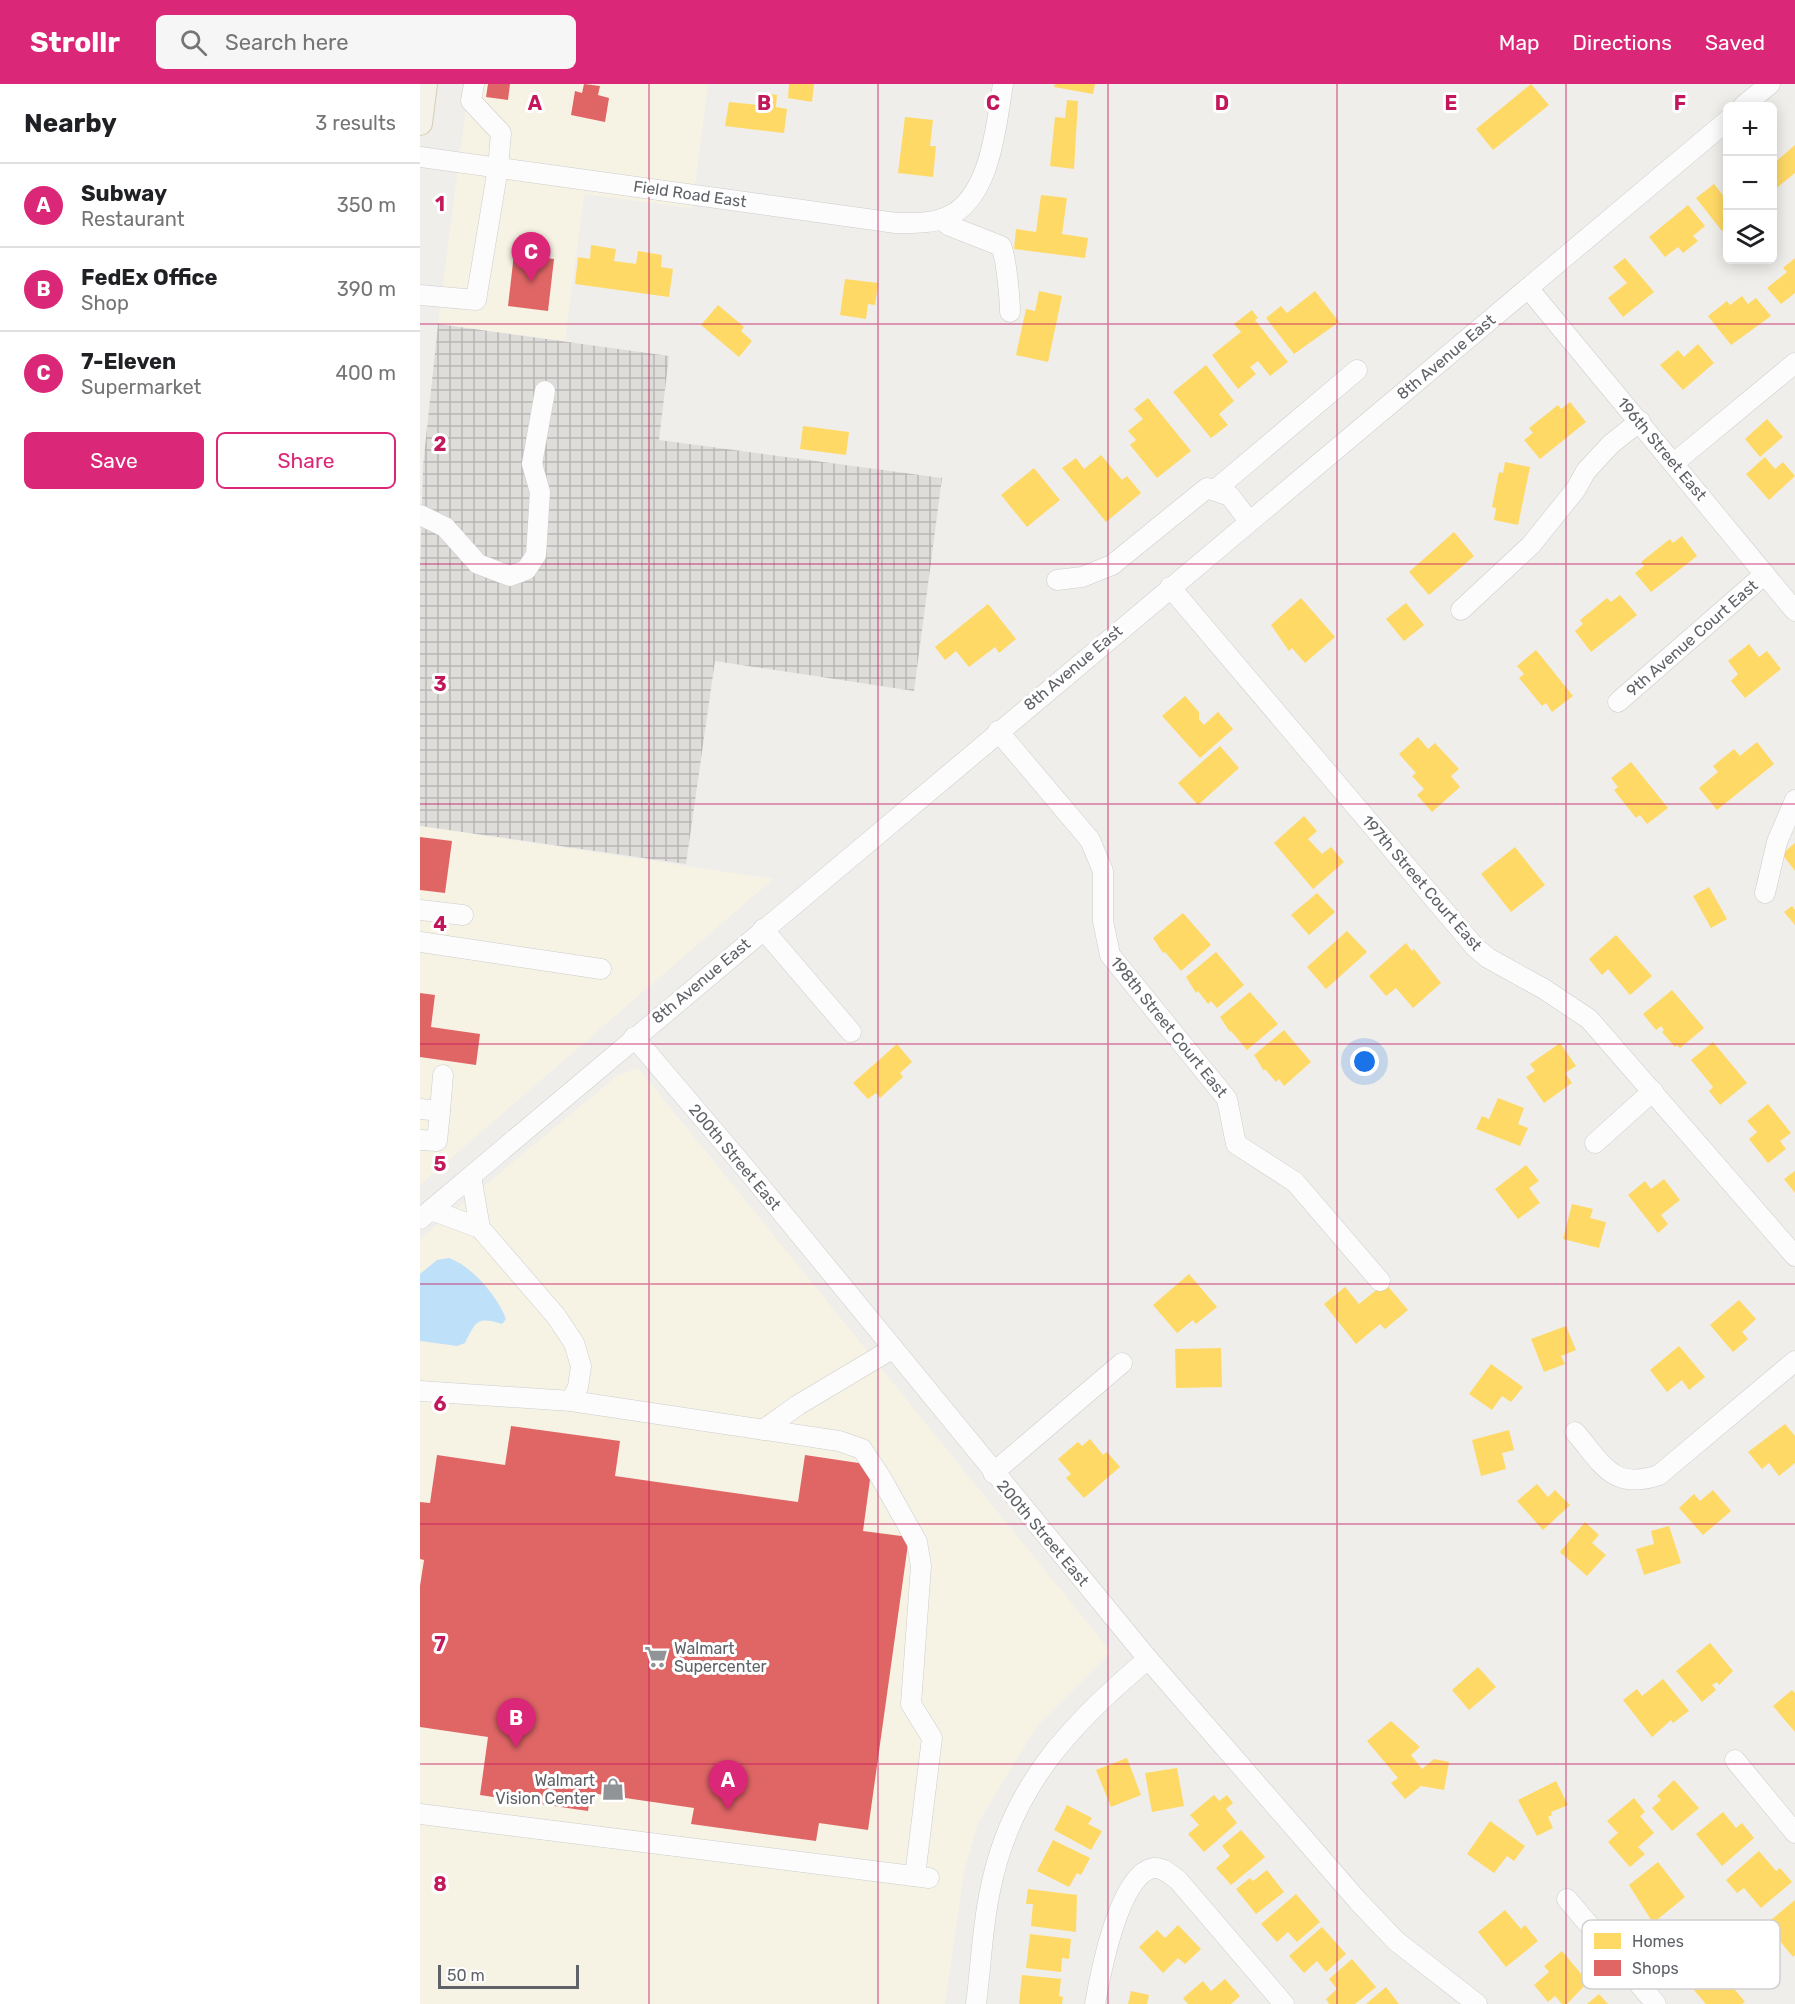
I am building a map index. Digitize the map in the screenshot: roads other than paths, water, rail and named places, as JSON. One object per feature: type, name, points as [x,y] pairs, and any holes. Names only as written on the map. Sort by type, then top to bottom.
[{"type":"main road","points":[[420,123],[425,84]]},
{"type":"street","points":[[420,295],[476,300],[498,168],[501,133],[471,101],[474,84]]},
{"type":"street","points":[[1003,84],[986,171],[968,202],[949,215],[950,226],[1001,246],[1006,255],[1005,273],[1010,296],[1010,312]]},
{"type":"street","points":[[1748,102],[1770,84]]},
{"type":"street","name":"8th Avenue East","points":[[425,1214],[1723,124]]},
{"type":"street","name":"Field Road East","points":[[420,158],[896,223],[920,223],[949,215]]},
{"type":"street","name":"196th Street East","points":[[1528,288],[1795,611]]},
{"type":"street","points":[[1674,463],[1795,363]]},
{"type":"street","points":[[1215,490],[1358,370]]},
{"type":"street","points":[[420,515],[445,527],[478,564],[510,576],[526,570],[536,555],[540,492],[532,464],[545,391]]},
{"type":"street","points":[[1461,609],[1531,545],[1587,471],[1611,444],[1640,421]]},
{"type":"street","points":[[1057,580],[1082,577],[1112,565],[1202,491],[1215,490],[1230,496],[1249,520]]},
{"type":"street","name":"9th Avenue Court East","points":[[1618,702],[1765,574]]},
{"type":"street","name":"197th Street Court East","points":[[1170,587],[1475,947],[1488,958],[1544,989],[1589,1019],[1795,1256]]},
{"type":"street","name":"198th Street Court East","points":[[998,731],[1090,840],[1103,871],[1102,921],[1110,955],[1227,1099],[1236,1144],[1296,1182],[1380,1281]]},
{"type":"street","points":[[1765,893],[1777,842],[1795,800]]},
{"type":"street","points":[[420,910],[463,915]]},
{"type":"street","points":[[763,929],[850,1032]]},
{"type":"street","points":[[420,942],[601,969]]},
{"type":"street","name":"200th Street East","points":[[634,1037],[747,1170],[993,1473],[1148,1659],[1396,1941],[1477,2004]]},
{"type":"street","points":[[420,1140],[437,1141],[430,1110],[443,1075]]},
{"type":"street","points":[[1595,1143],[1653,1091]]},
{"type":"street","points":[[471,1176],[480,1228],[556,1316],[574,1343],[581,1366],[578,1387],[571,1401]]},
{"type":"street","points":[[425,1214],[480,1228]]},
{"type":"street","points":[[763,1430],[798,1405],[892,1349]]},
{"type":"street","points":[[1575,1432],[1614,1475],[1625,1481],[1644,1480],[1659,1474],[1795,1361]]},
{"type":"street","points":[[993,1473],[1122,1363]]},
{"type":"street","points":[[420,1391],[571,1401],[839,1441],[861,1449],[880,1476],[917,1542],[921,1566],[911,1704],[932,1738],[922,1877],[420,1814]]},
{"type":"street","points":[[976,2004],[989,1892],[999,1854],[1029,1785],[1056,1746],[1084,1715],[1148,1659]]},
{"type":"street","points":[[1735,1760],[1795,1833]]},
{"type":"street","points":[[1095,2004],[1107,1944],[1130,1889],[1138,1878],[1153,1868],[1160,1868],[1178,1880],[1284,2004]]},
{"type":"street","points":[[1567,1899],[1585,1920]]},
{"type":"street","points":[[1643,1989],[1656,2004]]},
{"type":"water","points":[[449,1258],[458,1262],[483,1283],[497,1301],[506,1319],[502,1324],[487,1321],[478,1323],[465,1343],[457,1346],[420,1341],[420,1274],[437,1260]]},
{"type":"place","name":"7-Eleven","points":[[531,282]]},
{"type":"place","name":"Walmart Supercenter","points":[[656,1657]]},
{"type":"place","name":"FedEx Office","points":[[516,1748]]},
{"type":"place","name":"Walmart Vision Center","points":[[613,1789]]},
{"type":"place","name":"Subway","points":[[728,1810]]}]
